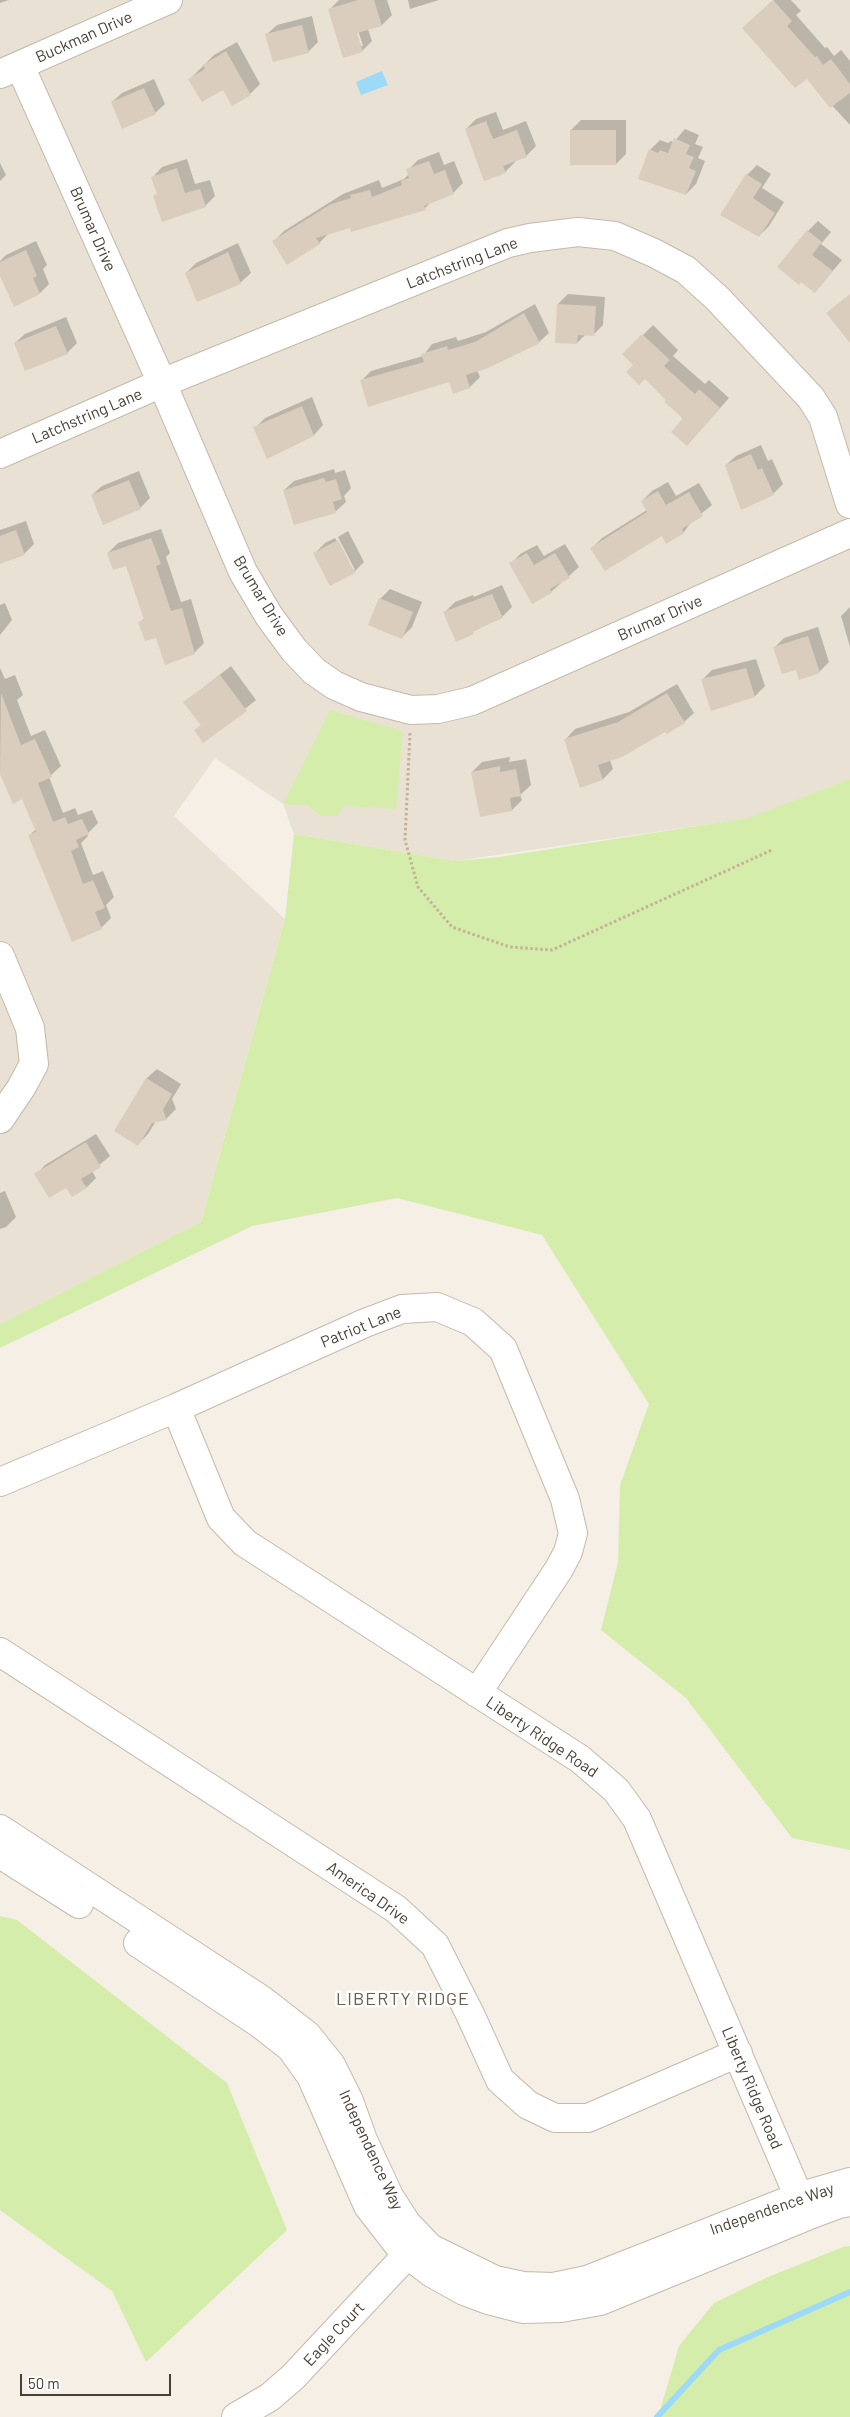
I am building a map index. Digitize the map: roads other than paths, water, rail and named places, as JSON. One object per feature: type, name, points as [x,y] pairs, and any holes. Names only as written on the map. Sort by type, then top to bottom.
[{"type":"street","name":"Buckman Drive","points":[[10,70],[168,0]]},
{"type":"street","name":"Brumar Drive","points":[[10,70],[162,383],[243,572],[269,616],[294,650],[314,671],[334,685],[361,697],[411,710],[438,709],[472,701],[850,533]]},
{"type":"street","name":"Latchstring Lane","points":[[0,454],[162,383],[508,243],[578,232],[615,236],[654,253],[686,270],[718,300],[811,398],[823,417],[850,504]]},
{"type":"street","points":[[0,956],[30,1028],[34,1064],[21,1088],[0,1119]]},
{"type":"street","name":"Patriot Lane","points":[[0,1482],[176,1408],[365,1323],[402,1309],[437,1307],[473,1322],[502,1349],[566,1499],[573,1534],[568,1552],[559,1569],[477,1693]]},
{"type":"street","name":"Liberty Ridge Road","points":[[176,1408],[221,1518],[245,1543],[580,1759],[616,1790],[637,1819],[803,2207]]},
{"type":"street","name":"America Drive","points":[[0,1652],[396,1908],[435,1945],[470,2014],[500,2080],[528,2105],[554,2118],[588,2118],[738,2053]]},
{"type":"street","name":"Independence Way","points":[[0,1829],[262,2000],[307,2035],[331,2065],[349,2101],[363,2140],[390,2196],[408,2224],[415,2247]]},
{"type":"street","name":"Independence Way","points":[[0,1854],[259,2023],[291,2048],[311,2076],[368,2206],[415,2247],[437,2252],[495,2280],[523,2286],[553,2287],[596,2277],[803,2207],[850,2182]]},
{"type":"street","name":"Independence Way","points":[[803,2207],[850,2202]]},
{"type":"street","name":"Eagle Court","points":[[236,2417],[270,2397],[293,2377],[415,2247]]},
{"type":"water","points":[[382,71],[388,85],[361,95],[356,82]]},
{"type":"waterway","points":[[657,2417],[719,2350],[850,2292]]},
{"type":"district","name":"LIBERTY RIDGE","points":[[403,1999]]}]
